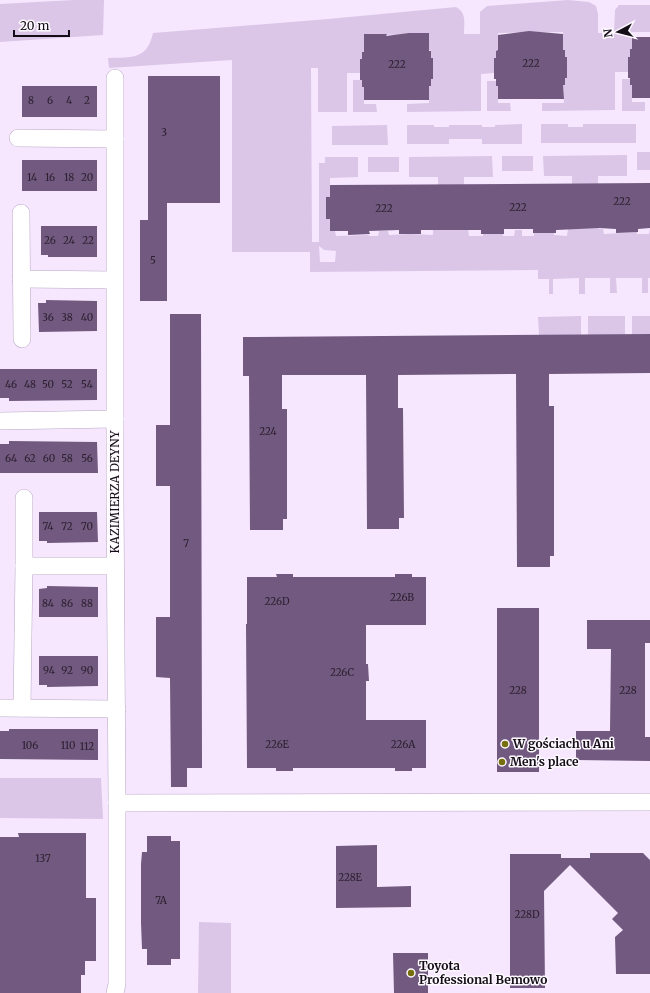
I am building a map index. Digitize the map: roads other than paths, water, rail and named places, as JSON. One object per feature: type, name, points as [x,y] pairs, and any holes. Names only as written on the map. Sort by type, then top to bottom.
[{"type":"street","name":"KAZIMIERZA DEYNY","points":[[114,993],[117,984],[114,280],[115,78]]},
{"type":"street","points":[[18,138],[115,139]]},
{"type":"street","points":[[21,213],[22,339]]},
{"type":"street","points":[[21,279],[114,280]]},
{"type":"street","name":"KAZIMIERZA DEYNY","points":[[0,421],[115,419]]},
{"type":"street","points":[[22,708],[24,498]]},
{"type":"street","name":"KAZIMIERZA DEYNY","points":[[24,566],[115,566]]},
{"type":"street","points":[[0,708],[117,709]]},
{"type":"street","points":[[117,803],[650,802]]},
{"type":"place","name":"W gościach u Ani","points":[[505,744]]},
{"type":"place","name":"Men's place","points":[[502,762]]},
{"type":"place","name":"Toyota Professional Bemowo","points":[[411,973]]}]
